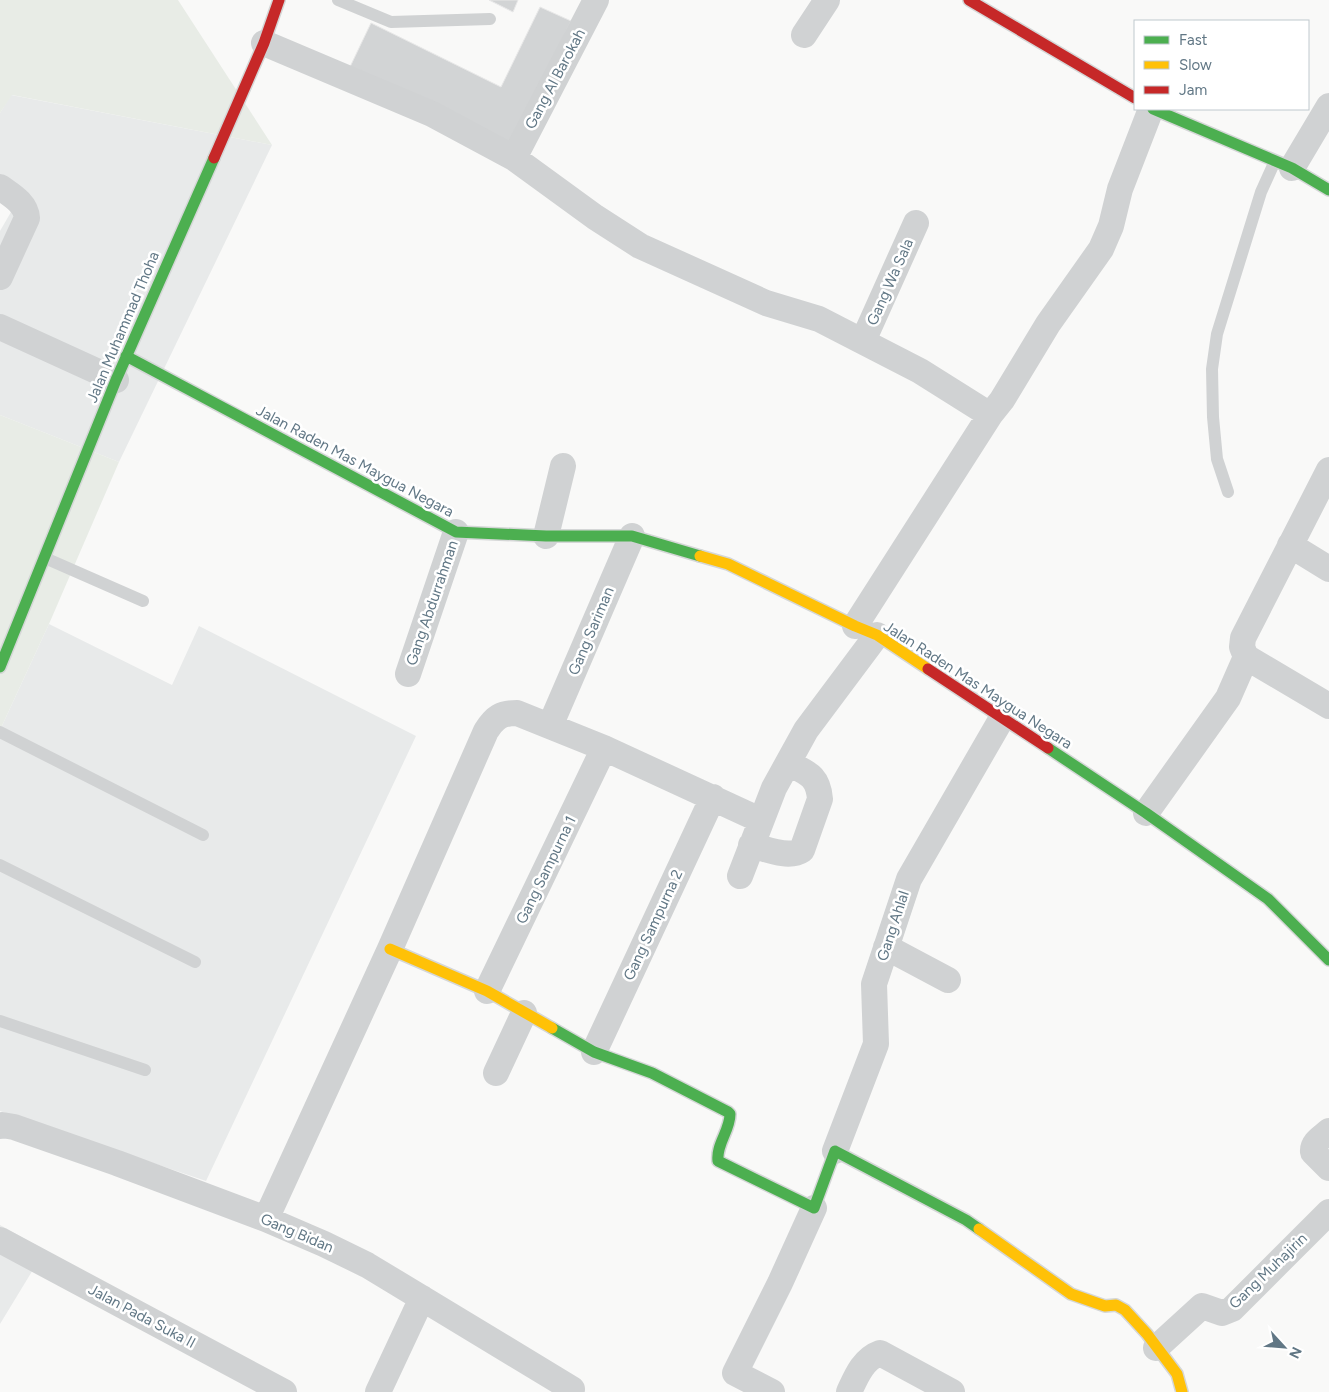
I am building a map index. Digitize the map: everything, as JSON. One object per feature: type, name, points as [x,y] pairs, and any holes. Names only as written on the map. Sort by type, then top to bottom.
[{"type":"street","name":"Jalan Muhammad Thoha","points":[[0,667],[126,356],[264,43],[279,0]]},
{"type":"street","name":"Gang Al Barokah","points":[[514,158],[596,0]]},
{"type":"street","points":[[804,35],[827,0]]},
{"type":"street","points":[[969,0],[1134,97]]},
{"type":"street","points":[[264,43],[432,114],[514,158],[595,217],[640,246],[766,303],[819,318],[920,371],[990,416]]},
{"type":"street","points":[[1283,164],[1329,106]]},
{"type":"street","points":[[740,876],[760,820],[774,788],[806,730],[866,631],[990,416],[1002,400],[1048,324],[1101,249],[1111,226],[1120,189],[1152,110]]},
{"type":"street","points":[[1154,110],[1283,164],[1329,190]]},
{"type":"street","points":[[0,187],[20,203],[27,218],[0,278]]},
{"type":"street","name":"Gang Wa Sala","points":[[863,340],[916,223]]},
{"type":"street","points":[[0,327],[116,380]]},
{"type":"street","name":"Jalan Raden Mas Maygua Negara","points":[[126,356],[456,532],[546,536],[632,536],[728,564],[866,631],[1146,813],[1268,899],[1329,960]]},
{"type":"street","points":[[546,536],[563,466]]},
{"type":"street","points":[[1329,470],[1243,638],[1242,647],[1246,657],[1329,706]]},
{"type":"street","name":"Gang Abdurrahman","points":[[408,674],[456,532]]},
{"type":"street","name":"Gang Sariman","points":[[550,726],[632,536]]},
{"type":"street","points":[[1290,545],[1329,569]]},
{"type":"street","points":[[1146,813],[1228,698],[1246,657]]},
{"type":"street","points":[[266,1219],[390,949],[483,738],[492,722],[506,713],[518,713],[604,748],[760,820]]},
{"type":"street","name":"Gang Ahlal","points":[[836,1151],[876,1044],[874,984],[909,879],[1002,718]]},
{"type":"street","name":"Gang Sampurna 1","points":[[487,991],[604,748]]},
{"type":"street","points":[[751,845],[788,854],[797,854],[802,850],[820,799],[820,792],[813,777],[788,763]]},
{"type":"street","name":"Gang Sampurna 2","points":[[594,1052],[713,797]]},
{"type":"street","points":[[886,947],[948,980]]},
{"type":"street","points":[[390,949],[487,991],[594,1052],[652,1072],[728,1112],[730,1120],[717,1152],[718,1161],[814,1208]]},
{"type":"street","points":[[496,1073],[524,1013]]},
{"type":"street","name":"Gang Bidan","points":[[0,1126],[14,1126],[118,1163],[266,1219],[324,1244],[367,1265],[572,1388]]},
{"type":"street","points":[[1329,1131],[1312,1148],[1313,1152],[1329,1168]]},
{"type":"street","points":[[772,1392],[735,1373],[780,1283],[814,1208],[836,1151],[966,1220],[1070,1294],[1104,1306],[1116,1305],[1125,1310],[1147,1334],[1177,1374],[1182,1392]]},
{"type":"street","name":"Gang Muhajirin","points":[[1156,1348],[1202,1306],[1222,1313],[1232,1308],[1329,1212]]},
{"type":"street","name":"Jalan Pada Suka II","points":[[0,1240],[284,1392]]},
{"type":"street","points":[[378,1392],[422,1298]]},
{"type":"street","points":[[849,1392],[871,1356],[880,1353],[949,1391]]},
{"type":"lane","points":[[338,0],[391,22],[490,20]]},
{"type":"lane","points":[[1228,492],[1217,460],[1213,417],[1212,378],[1216,334],[1261,192],[1283,164]]},
{"type":"lane","points":[[45,558],[143,601]]},
{"type":"lane","points":[[0,732],[203,835]]},
{"type":"lane","points":[[0,865],[195,962]]},
{"type":"lane","points":[[0,1021],[145,1070]]},
{"type":"shaded area","points":[[0,0],[178,0],[272,145],[12,95],[0,113]]},
{"type":"shaded area","points":[[11,95],[272,145],[119,462],[0,415],[0,231],[11,212],[0,198],[0,113]]},
{"type":"shaded area","points":[[0,415],[119,462],[49,624],[0,730]]},
{"type":"shaded area","points":[[49,624],[172,685],[199,626],[416,736],[206,1181],[0,1111],[0,730]]},
{"type":"shaded area","points":[[0,1225],[45,1250],[0,1324]]},
{"type":"building","points":[[489,0],[518,0],[513,12]]},
{"type":"building","points":[[540,7],[571,21],[509,148],[349,69],[371,23],[501,87]]},
{"type":"traffic: fast","points":[[1155,110],[1292,168],[1329,190]]},
{"type":"traffic: fast","points":[[0,667],[116,380],[214,158]]},
{"type":"traffic: fast","points":[[126,356],[456,532],[546,536],[632,536],[700,556]]},
{"type":"traffic: fast","points":[[1048,748],[1146,813],[1268,899],[1329,960]]},
{"type":"traffic: fast","points":[[552,1028],[594,1052],[652,1073],[728,1112],[730,1114],[728,1126],[719,1149],[718,1161],[814,1208],[835,1151],[966,1220],[979,1229]]},
{"type":"traffic: slow","points":[[700,556],[728,564],[877,635],[928,669]]},
{"type":"traffic: slow","points":[[390,949],[487,991],[552,1028]]},
{"type":"traffic: slow","points":[[979,1229],[1071,1294],[1105,1306],[1116,1305],[1125,1310],[1147,1334],[1177,1374],[1182,1392]]},
{"type":"traffic: jam","points":[[214,158],[264,43],[279,0]]},
{"type":"traffic: jam","points":[[969,0],[1134,97]]},
{"type":"traffic: jam","points":[[928,669],[1048,748]]}]
